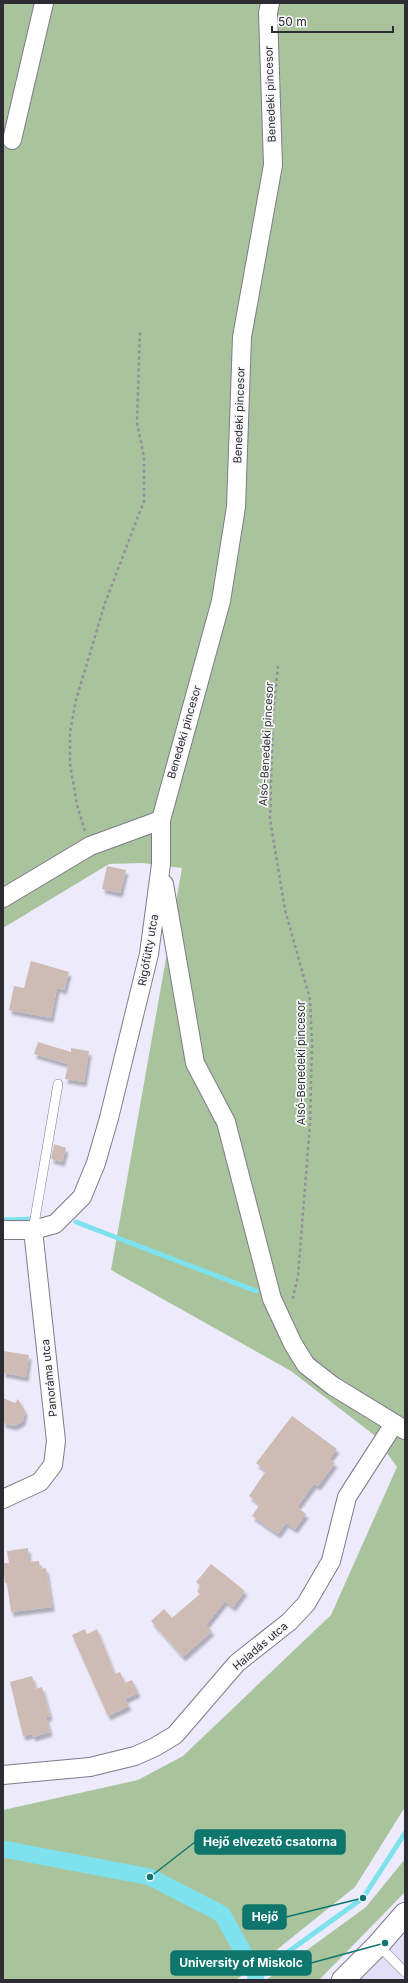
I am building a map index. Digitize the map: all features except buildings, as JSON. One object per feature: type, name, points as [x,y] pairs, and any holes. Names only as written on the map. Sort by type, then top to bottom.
[{"type":"street","points":[[12,140],[44,3]]},
{"type":"street","name":"Benedeki pincesor","points":[[161,820],[175,763],[221,601],[236,507],[242,337],[273,165],[268,13],[270,3]]},
{"type":"street","points":[[3,898],[90,846],[161,820]]},
{"type":"street","name":"Rigófütty utca","points":[[37,1224],[55,1224],[82,1197],[96,1163],[109,1118],[149,954],[161,864],[161,820]]},
{"type":"street","points":[[161,864],[195,1063],[226,1122],[272,1299],[293,1344],[306,1365],[333,1386],[399,1427]]},
{"type":"street","points":[[3,1230],[37,1224]]},
{"type":"street","name":"Panoráma utca","points":[[3,1499],[40,1482],[53,1465],[56,1441],[37,1224]]},
{"type":"street","name":"Haladás utca","points":[[3,1775],[90,1767],[135,1756],[155,1747],[175,1735],[237,1663],[289,1622],[306,1604],[332,1561],[347,1497],[399,1427]]},
{"type":"street","points":[[343,1980],[378,1945],[405,1914]]},
{"type":"lane","points":[[37,1224],[58,1084]]},
{"type":"lane","points":[[378,1945],[405,1972]]},
{"type":"path","points":[[90,846],[77,805],[70,764],[70,732],[76,700],[105,603],[144,501],[144,457],[137,423],[140,331]]},
{"type":"path","name":"Alsó-Benedeki pincesor","points":[[278,666],[274,714],[270,819],[285,910],[310,999],[311,1037],[310,1124],[298,1276],[292,1302],[292,1309]]},
{"type":"shaded area","points":[[405,1907],[405,1980],[327,1980]]},
{"type":"green space","points":[[3,3],[405,3],[405,1807],[355,1887],[259,1964],[236,1980],[3,1980],[3,1810],[138,1780],[183,1756],[331,1615],[397,1467],[374,1435],[291,1371],[111,1270],[182,868],[142,863],[109,864],[3,928]]},
{"type":"green space","points":[[405,1859],[405,1892],[319,1980],[266,1980],[366,1907]]},
{"type":"waterway","points":[[3,1220],[36,1219]]},
{"type":"waterway","points":[[76,1222],[256,1291]]},
{"type":"waterway","points":[[249,1980],[363,1898],[405,1833]]},
{"type":"waterway","points":[[3,1849],[150,1877],[222,1914],[256,1975]]},
{"type":"place","name":"Hejő elvezető csatorna","points":[[150,1877]]},
{"type":"place","name":"Hejő","points":[[363,1898]]},
{"type":"place","name":"University of Miskolc","points":[[385,1943]]}]
